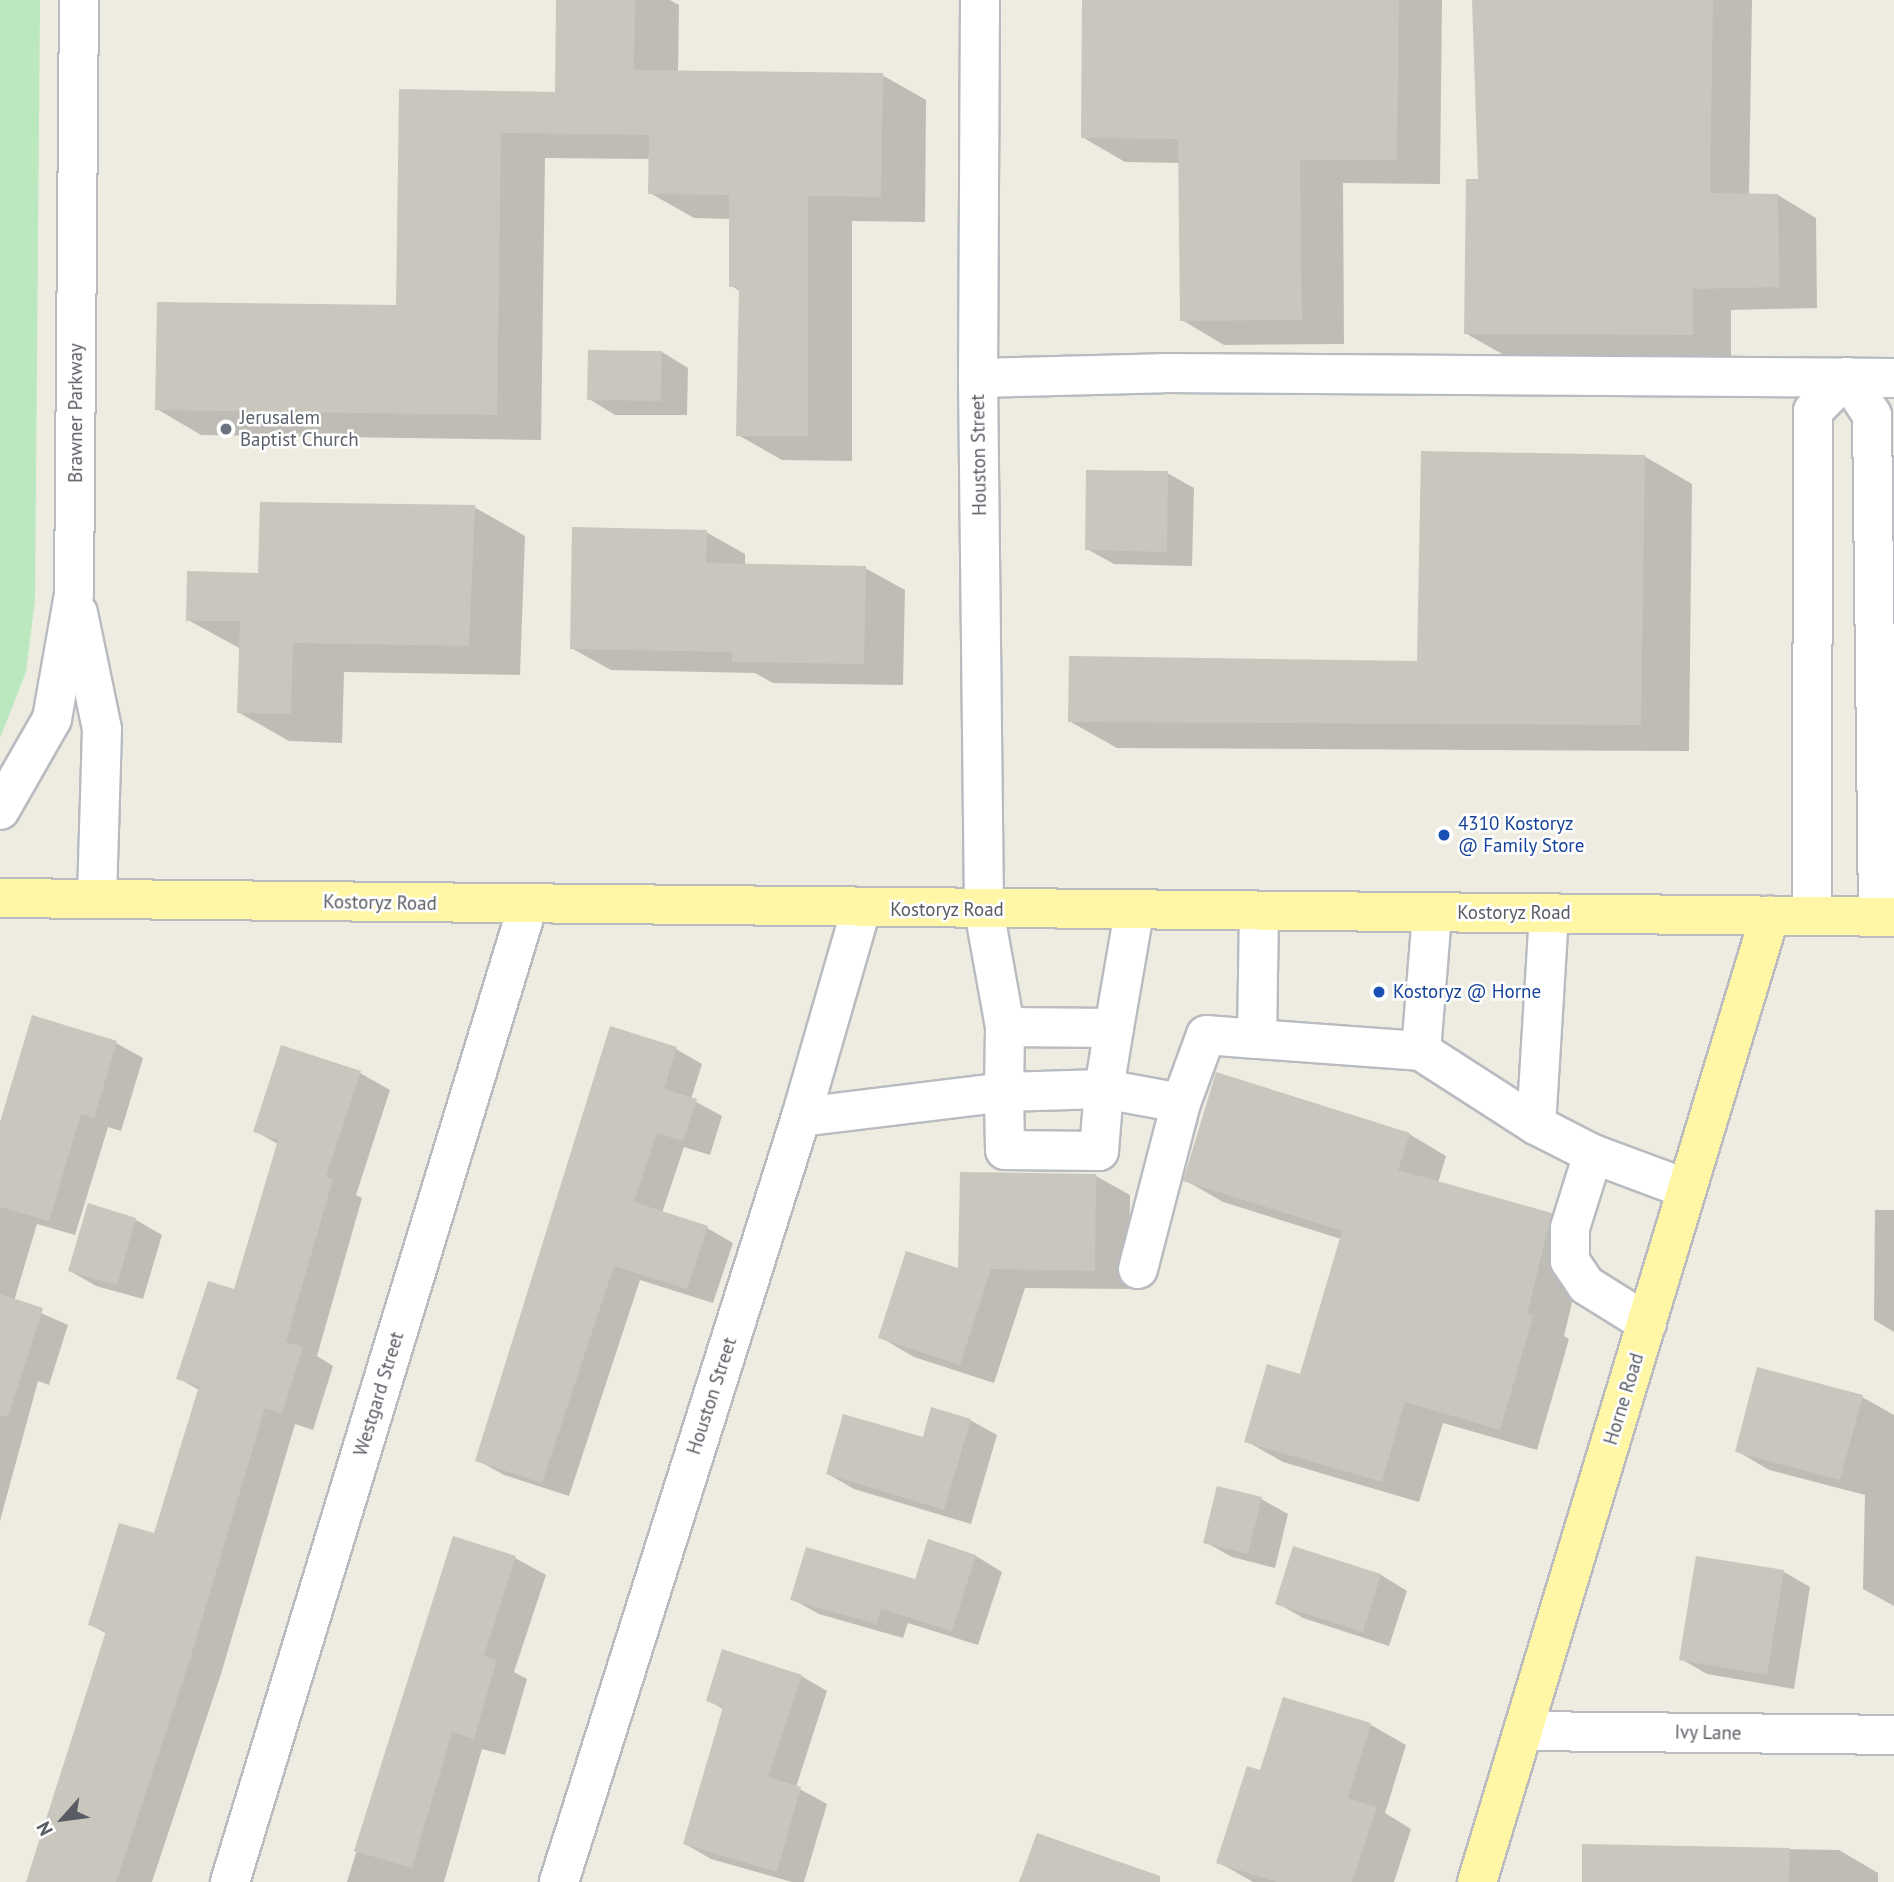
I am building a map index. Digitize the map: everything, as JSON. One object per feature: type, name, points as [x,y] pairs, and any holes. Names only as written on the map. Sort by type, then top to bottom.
[{"type":"main road","name":"Kostoryz Road","points":[[0,898],[1134,912],[1886,917]]},
{"type":"main road","name":"Horne Road","points":[[1477,1882],[1770,915]]},
{"type":"street","name":"Brawner Parkway","points":[[0,810],[52,719],[74,594],[79,0]]},
{"type":"street","name":"Houston Street","points":[[980,0],[978,378],[984,910],[1005,1027],[1005,1150],[1098,1151],[1104,1089]]},
{"type":"street","points":[[978,378],[1163,373],[1894,378]]},
{"type":"street","points":[[1812,916],[1813,411],[1847,377]]},
{"type":"street","points":[[1847,377],[1872,415],[1886,917]]},
{"type":"street","points":[[74,594],[102,729],[97,898]]},
{"type":"street","name":"Westgard Street","points":[[230,1882],[528,905]]},
{"type":"street","name":"Houston Street","points":[[559,1882],[800,1116],[861,909]]},
{"type":"street","points":[[1104,1089],[1134,912]]},
{"type":"street","points":[[1257,1038],[1259,912]]},
{"type":"street","points":[[1421,1051],[1432,913]]},
{"type":"street","points":[[1536,1125],[1549,914]]},
{"type":"street","points":[[1005,1027],[1114,1028]]},
{"type":"street","points":[[1138,1269],[1181,1103],[1206,1035],[1421,1051],[1536,1125],[1593,1154],[1688,1189]]},
{"type":"street","points":[[800,1116],[1004,1092],[1104,1089],[1181,1103]]},
{"type":"street","points":[[1593,1154],[1570,1228],[1570,1261],[1586,1285],[1647,1323]]},
{"type":"street","name":"Ivy Lane","points":[[1523,1731],[1894,1735]]},
{"type":"green space","points":[[0,0],[40,0],[35,600],[26,672],[0,738]]},
{"type":"building","points":[[556,0],[635,0],[634,70],[883,73],[881,197],[808,196],[808,436],[736,436],[739,287],[729,287],[729,195],[648,194],[649,135],[501,133],[497,415],[155,410],[157,302],[396,305],[399,89],[555,92]]},
{"type":"building","points":[[1082,0],[1399,0],[1397,160],[1300,160],[1302,320],[1180,321],[1178,139],[1081,138]]},
{"type":"building","points":[[1472,0],[1713,0],[1710,193],[1778,194],[1779,287],[1693,289],[1693,335],[1464,334],[1466,179],[1478,179]]},
{"type":"building","points":[[588,350],[662,351],[661,401],[587,400]]},
{"type":"building","points":[[1421,451],[1645,455],[1641,725],[1068,722],[1069,656],[1417,661]]},
{"type":"building","points":[[1086,470],[1168,471],[1167,552],[1085,550]]},
{"type":"building","points":[[260,502],[475,505],[469,646],[293,643],[291,714],[237,713],[240,621],[186,621],[187,571],[258,573]]},
{"type":"building","points":[[572,527],[707,530],[706,563],[866,566],[864,664],[732,662],[732,652],[570,649]]},
{"type":"building","points":[[32,1015],[117,1041],[94,1118],[81,1114],[49,1221],[0,1207],[0,1122]]},
{"type":"building","points":[[610,1026],[677,1047],[664,1089],[697,1099],[683,1141],[657,1133],[634,1202],[708,1226],[687,1289],[614,1266],[542,1483],[475,1461]]},
{"type":"building","points":[[281,1045],[361,1071],[326,1177],[333,1179],[286,1342],[303,1347],[282,1414],[265,1408],[191,1656],[116,1882],[26,1882],[106,1631],[88,1625],[119,1523],[154,1533],[199,1386],[176,1379],[208,1281],[234,1289],[278,1140],[253,1132]]},
{"type":"building","points":[[1216,1072],[1410,1133],[1398,1170],[1552,1213],[1527,1314],[1533,1316],[1500,1430],[1405,1402],[1382,1482],[1244,1442],[1267,1364],[1300,1374],[1342,1231],[1183,1181]]},
{"type":"building","points":[[960,1172],[1096,1174],[1095,1271],[991,1269],[960,1365],[878,1338],[906,1251],[958,1268]]},
{"type":"building","points":[[88,1203],[136,1218],[117,1285],[68,1271]]},
{"type":"building","points":[[0,1294],[43,1308],[8,1417],[0,1415]]},
{"type":"building","points":[[1757,1367],[1863,1395],[1840,1480],[1735,1452]]},
{"type":"building","points":[[931,1407],[971,1419],[944,1510],[826,1474],[843,1414],[923,1437]]},
{"type":"building","points":[[1217,1486],[1262,1497],[1248,1554],[1203,1543]]},
{"type":"building","points":[[453,1536],[516,1556],[484,1656],[497,1660],[474,1739],[452,1732],[412,1868],[354,1851]]},
{"type":"building","points":[[928,1539],[976,1555],[952,1631],[881,1609],[877,1624],[790,1600],[806,1547],[915,1579]]},
{"type":"building","points":[[1293,1546],[1381,1574],[1363,1632],[1275,1604]]},
{"type":"building","points":[[1696,1556],[1784,1570],[1767,1675],[1679,1660]]},
{"type":"building","points":[[722,1649],[802,1675],[768,1777],[801,1787],[777,1872],[683,1844],[723,1707],[706,1701]]},
{"type":"building","points":[[1283,1697],[1371,1723],[1348,1798],[1377,1807],[1352,1882],[1277,1882],[1216,1863],[1247,1766],[1260,1770]]},
{"type":"building","points":[[1037,1833],[1160,1876],[1160,1882],[1019,1882]]},
{"type":"building","points":[[1582,1844],[1790,1848],[1789,1882],[1582,1882]]},
{"type":"place","name":"Jerusalem Baptist Church","points":[[226,429]]},
{"type":"place","name":"4310 Kostoryz @ Family Store","points":[[1444,835]]},
{"type":"place","name":"Kostoryz @ Horne","points":[[1379,992]]}]
